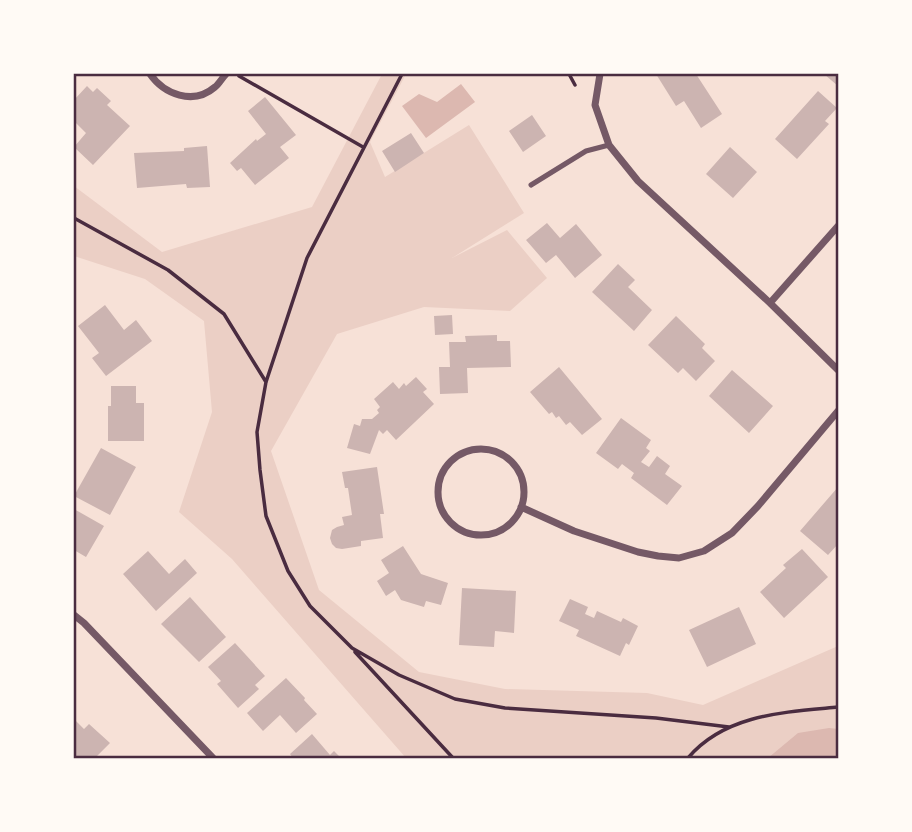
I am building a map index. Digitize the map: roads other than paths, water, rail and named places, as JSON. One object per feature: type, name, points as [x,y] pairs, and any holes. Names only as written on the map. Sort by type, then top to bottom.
[{"type":"street","points":[[150,74],[157,84],[169,92],[185,96],[200,95],[214,88],[226,74]]},
{"type":"street","points":[[600,74],[596,105],[609,145],[638,181],[838,370]]},
{"type":"street","points":[[770,303],[838,226]]},
{"type":"street","points":[[521,507],[574,531],[638,552],[679,558],[704,551],[732,533],[758,506],[838,411]]},
{"type":"street","points":[[473,449],[497,452],[509,460],[519,472],[524,493],[521,507],[512,522],[500,531],[477,536],[460,530],[448,521],[440,508],[438,483],[444,469],[465,452],[473,449]]},
{"type":"street","points":[[74,615],[84,622],[213,758]]},
{"type":"lane","points":[[531,185],[586,151],[609,145]]}]
